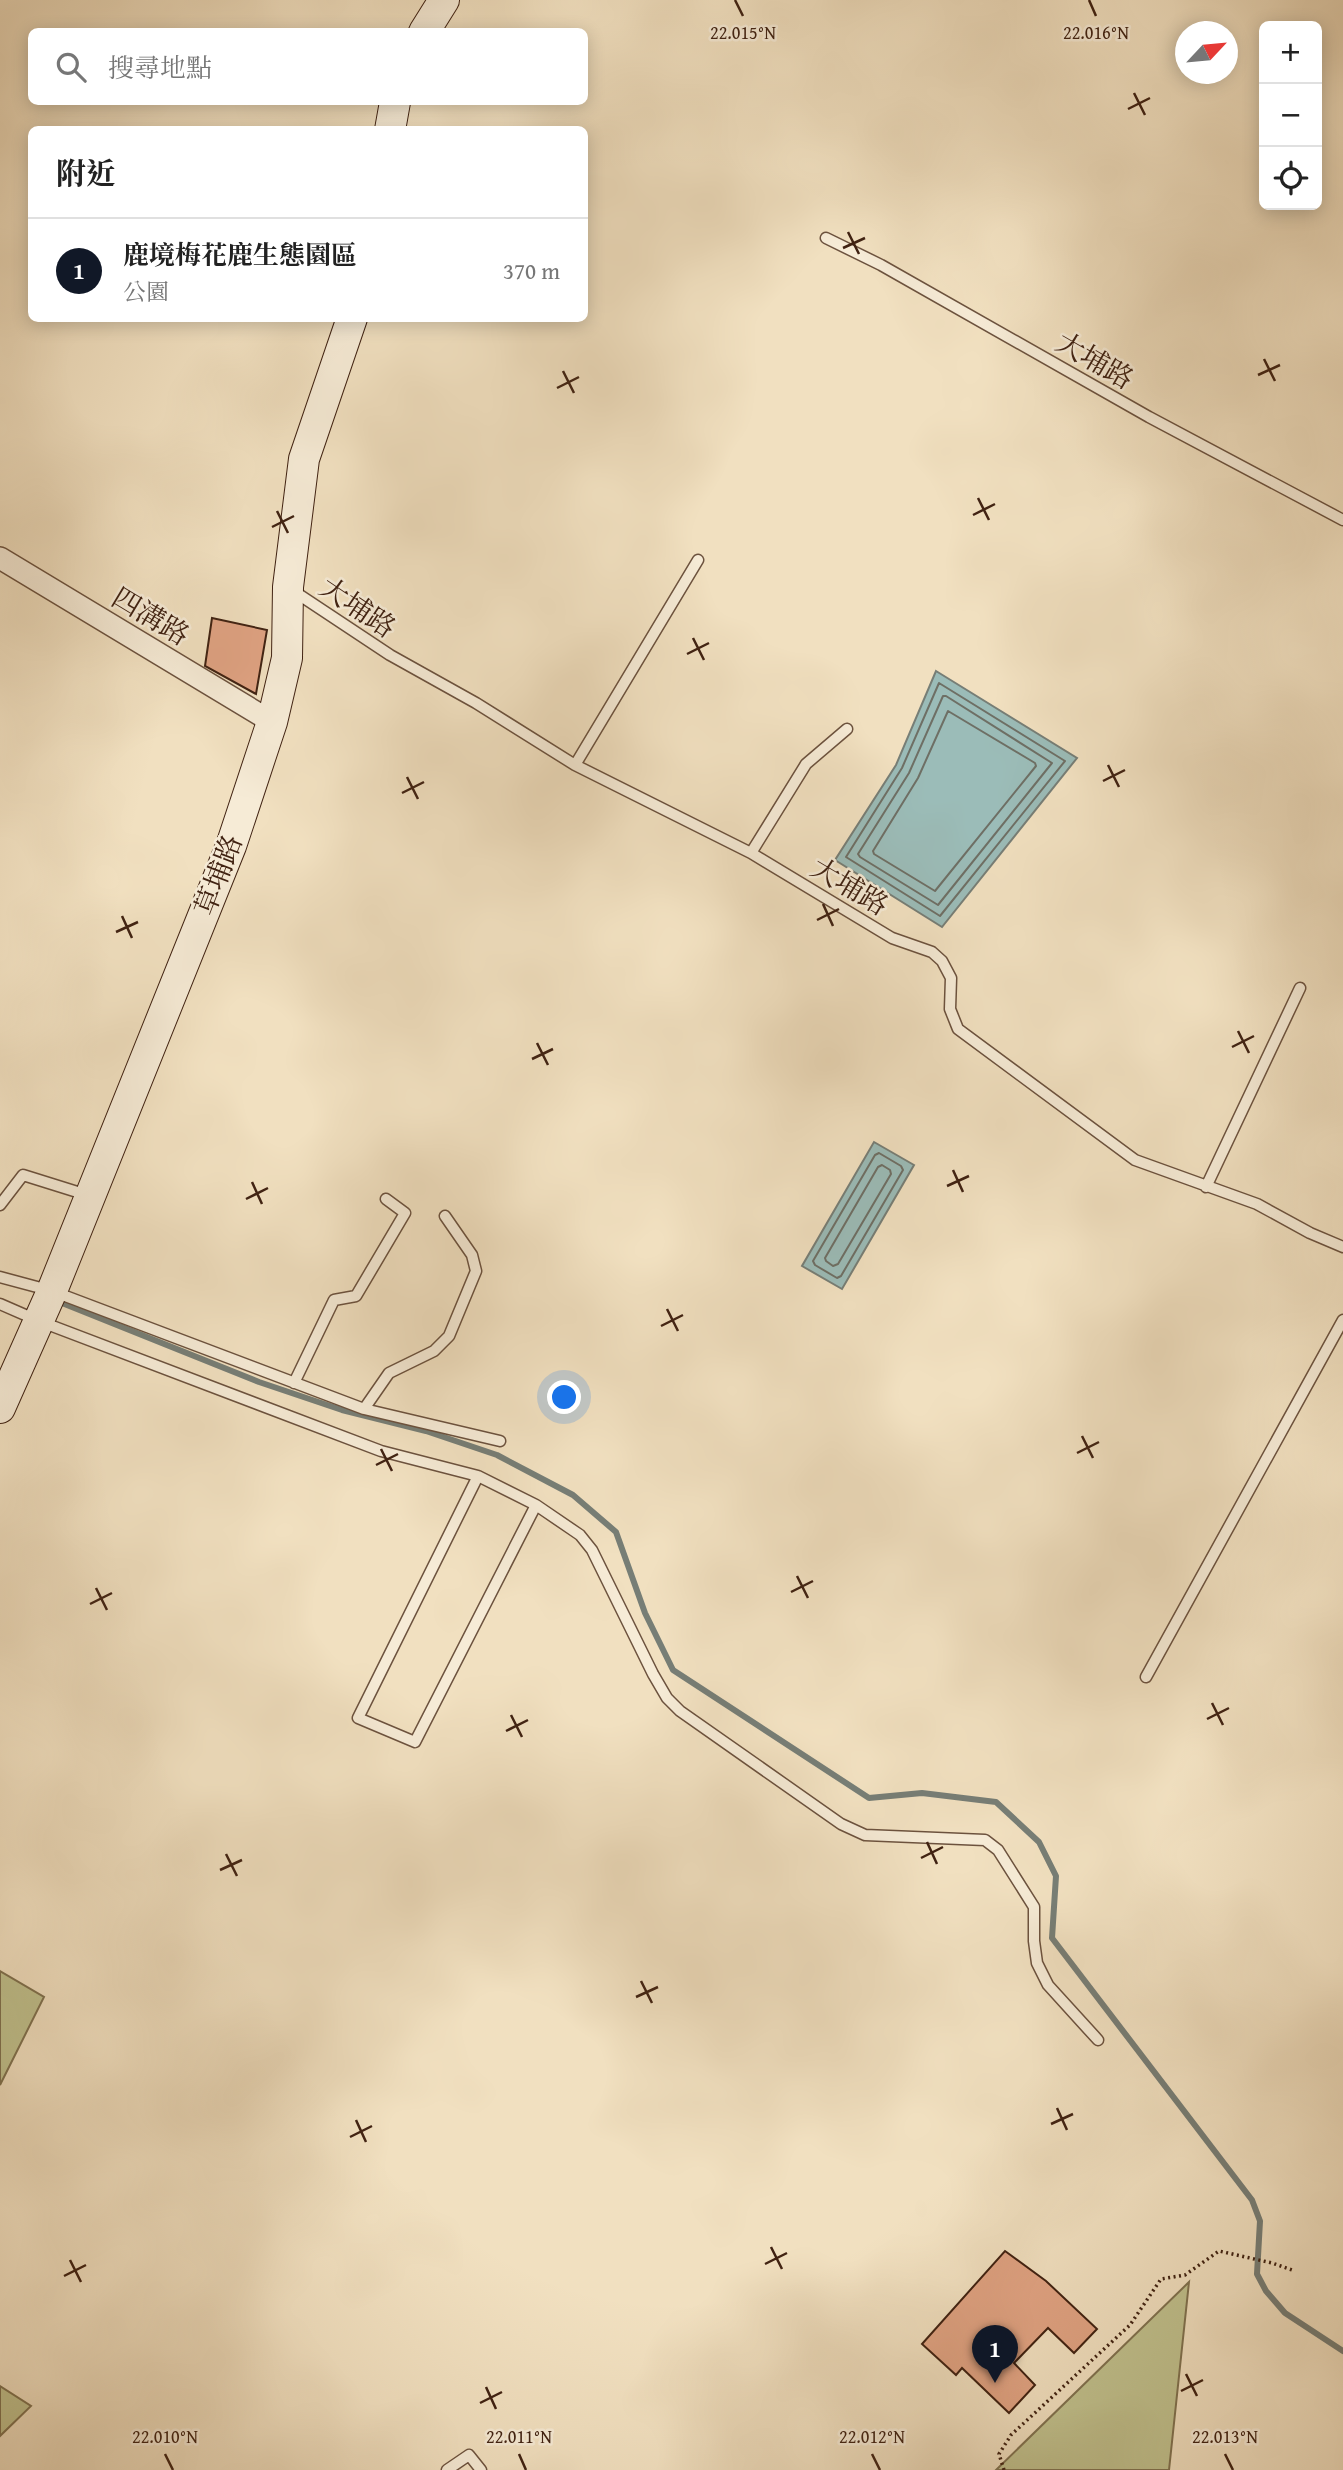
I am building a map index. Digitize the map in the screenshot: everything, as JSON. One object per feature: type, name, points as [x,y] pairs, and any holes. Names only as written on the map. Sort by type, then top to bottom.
[{"type":"street","points":[[427,28],[444,0]]},
{"type":"street","points":[[391,126],[394,105]]},
{"type":"street","name":"草埔路","points":[[0,1408],[52,1291],[230,846],[272,722],[287,658],[288,587],[304,459],[351,322]]},
{"type":"street","name":"四溝路","points":[[0,558],[272,722]]},
{"type":"lane","name":"大埔路","points":[[826,239],[881,265],[1149,417],[1343,520]]},
{"type":"lane","points":[[575,765],[698,560]]},
{"type":"lane","name":"大埔路","points":[[288,587],[390,655],[476,703],[575,765],[751,853],[892,938],[932,952],[942,961],[951,978],[950,1009],[958,1029],[1135,1160],[1257,1204],[1310,1233],[1343,1247]]},
{"type":"lane","points":[[751,853],[806,764],[847,729]]},
{"type":"lane","points":[[1206,1187],[1300,988]]},
{"type":"lane","points":[[0,1205],[23,1175],[90,1196]]},
{"type":"lane","points":[[294,1383],[334,1300],[356,1296],[405,1213],[386,1199]]},
{"type":"lane","points":[[364,1409],[389,1373],[434,1351],[449,1336],[460,1310],[476,1271],[472,1255],[445,1216]]},
{"type":"lane","points":[[0,1278],[52,1291],[364,1409],[500,1441]]},
{"type":"lane","points":[[0,1304],[381,1451],[478,1476],[536,1505],[580,1535],[592,1550],[653,1674],[667,1698],[680,1712],[841,1824],[865,1835],[985,1840],[998,1850],[1034,1907],[1037,1963],[1048,1985],[1098,2040]]},
{"type":"lane","points":[[1146,1678],[1343,1320]]},
{"type":"lane","points":[[478,1476],[358,1718],[415,1742],[536,1505]]},
{"type":"lane","points":[[447,2470],[469,2455],[481,2470]]},
{"type":"path","points":[[1004,2470],[999,2454],[1011,2435],[1130,2325],[1161,2279],[1185,2275],[1219,2251],[1295,2271]]},
{"type":"green space","points":[[0,1971],[44,1997],[0,2085]]},
{"type":"green space","points":[[1189,2282],[1169,2470],[996,2470]]},
{"type":"green space","points":[[0,2386],[31,2406],[0,2436]]},
{"type":"water","points":[[936,671],[1077,758],[942,927],[835,860],[896,765]]},
{"type":"water","points":[[874,1142],[914,1165],[842,1289],[802,1266]]},
{"type":"building","points":[[212,618],[267,630],[256,694],[205,666]]},
{"type":"building","points":[[1005,2251],[1046,2281],[1097,2329],[1074,2353],[1048,2328],[1014,2363],[1035,2385],[1009,2413],[962,2368],[956,2375],[922,2344]]},
{"type":"waterway","points":[[57,1301],[259,1382],[342,1410],[426,1431],[497,1455],[573,1495],[616,1532],[645,1613],[673,1670],[869,1798],[922,1793],[996,1802],[1039,1842],[1056,1876],[1052,1938],[1252,2200],[1260,2221],[1257,2274],[1266,2291],[1285,2313],[1343,2351]]},
{"type":"place","name":"鹿境梅花鹿生態園區","points":[[995,2383]]}]
